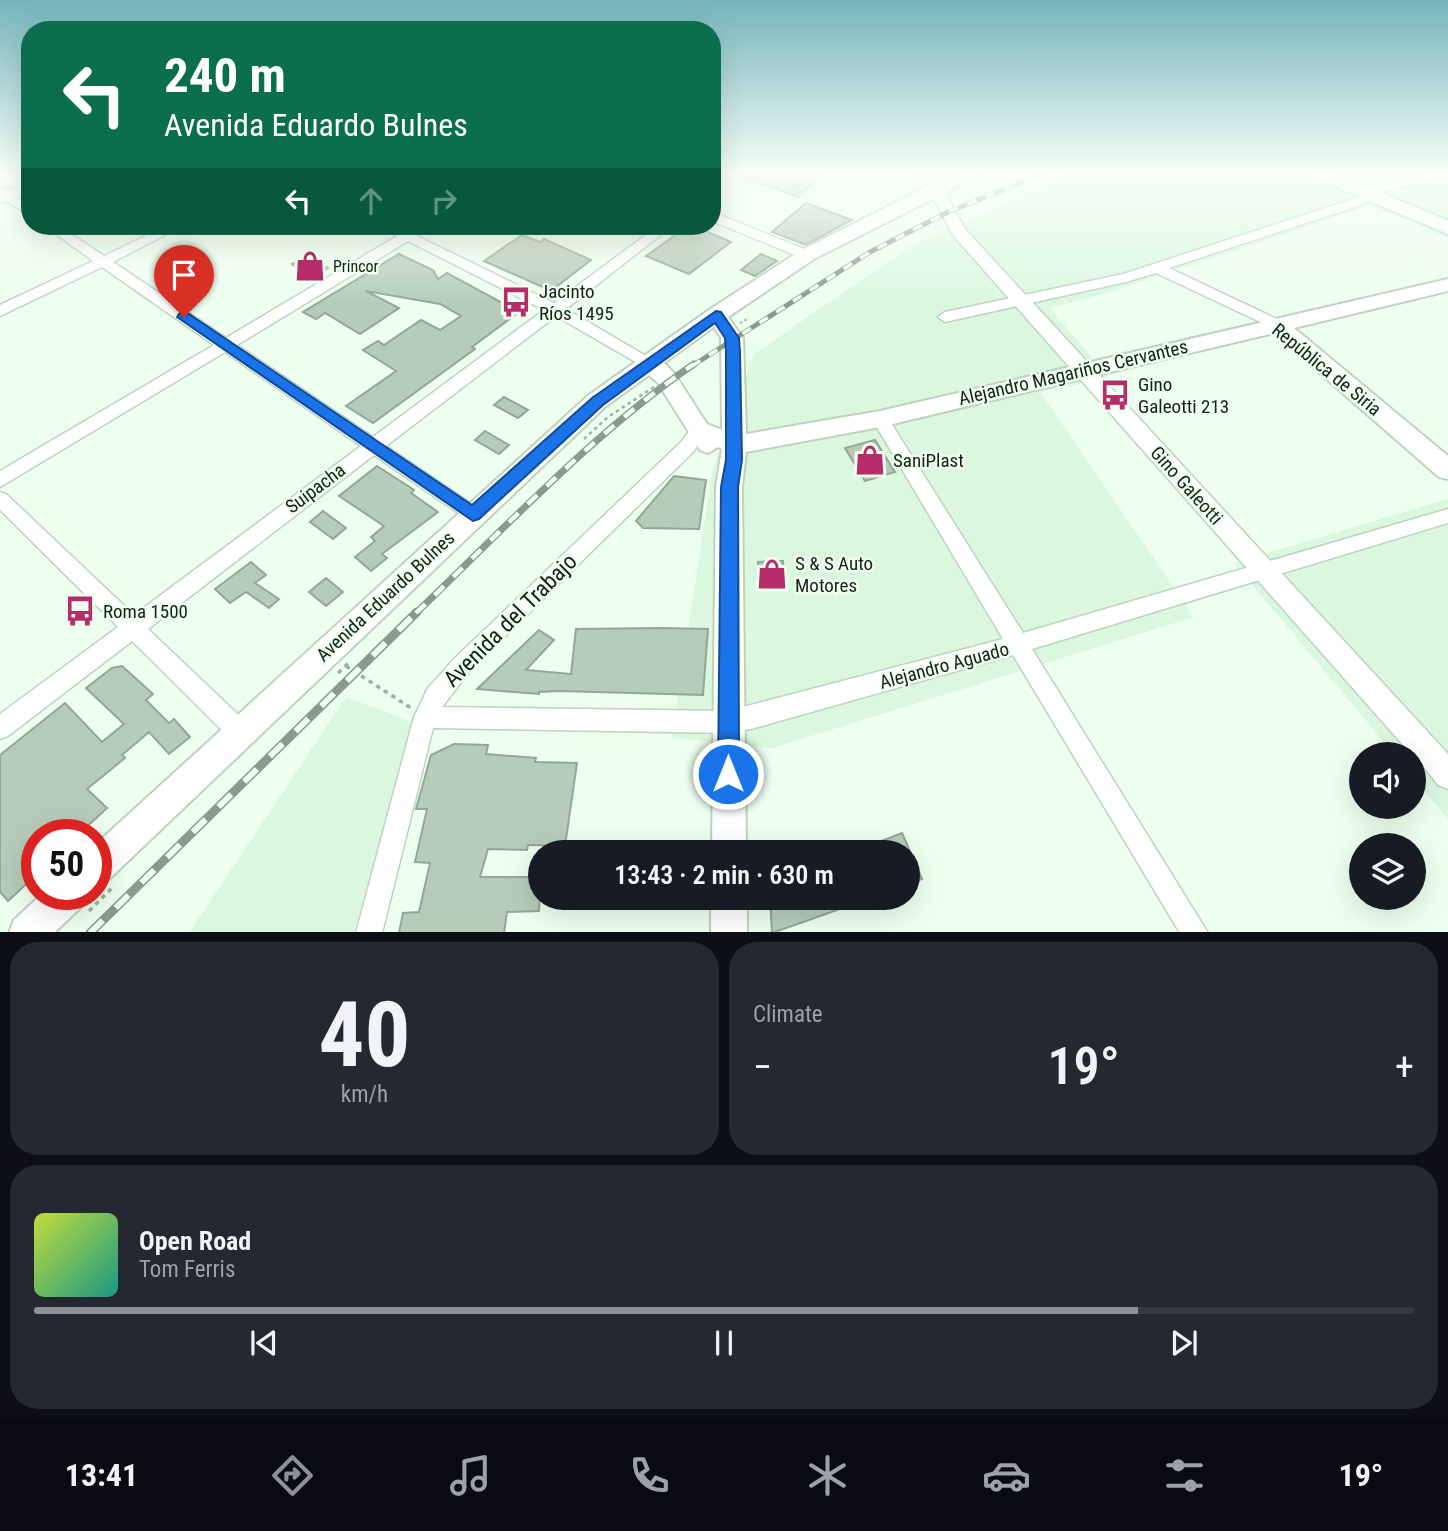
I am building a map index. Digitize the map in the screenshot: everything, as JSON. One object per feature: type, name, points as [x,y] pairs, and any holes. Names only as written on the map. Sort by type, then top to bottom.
[{"type":"main road","name":"Avenida Eduardo Bulnes","points":[[112,871],[240,732],[336,659],[473,514],[597,401],[657,370],[722,323],[807,255],[882,216]]},
{"type":"main road","points":[[1420,216],[1448,228]]},
{"type":"main road","name":"Alejandro Magariños Cervantes","points":[[699,430],[734,444],[880,419],[1448,285]]},
{"type":"main road","points":[[722,323],[733,352],[734,444],[729,487],[729,840]]},
{"type":"main road","name":"República de Siria","points":[[1276,324],[1448,470]]},
{"type":"main road","points":[[657,370],[719,462],[729,487]]},
{"type":"main road","points":[[29,932],[67,910]]},
{"type":"main road","points":[[729,910],[729,932]]},
{"type":"street","name":"Gino Galeotti","points":[[951,216],[958,231],[1448,775]]},
{"type":"street","points":[[945,317],[1023,303],[1126,278],[1313,216]]},
{"type":"street","points":[[721,220],[807,255]]},
{"type":"street","points":[[65,235],[473,514]]},
{"type":"street","points":[[0,312],[157,235]]},
{"type":"street","name":"Suipacha","points":[[0,728],[373,444],[654,235]]},
{"type":"street","points":[[0,480],[407,236],[553,309],[657,370]]},
{"type":"street","name":"República de Siria","points":[[1157,268],[1276,324]]},
{"type":"street","points":[[880,419],[1194,932]]},
{"type":"street","name":"Avenida del Trabajo","points":[[369,932],[425,717],[436,695],[462,666],[688,446],[699,430]]},
{"type":"street","points":[[0,499],[240,732]]},
{"type":"street","name":"Alejandro Aguado","points":[[425,717],[728,722],[751,718],[1018,644],[1448,516]]},
{"type":"path","points":[[722,323],[749,318]]},
{"type":"path","points":[[578,445],[608,417],[638,395],[649,392],[657,370]]},
{"type":"path","points":[[336,659],[356,656]]},
{"type":"path","points":[[336,659],[353,673],[425,717]]},
{"type":"path","points":[[330,681],[336,659]]},
{"type":"shaded area","points":[[976,216],[1340,216],[1106,293],[1050,308],[1109,378],[1040,392],[1194,617],[772,748],[672,738],[712,472],[754,354],[914,244]]},
{"type":"shaded area","points":[[1397,216],[1448,216],[1448,238]]},
{"type":"shaded area","points":[[1448,499],[1448,819],[1426,793],[1426,742],[1384,742],[1234,563]]},
{"type":"shaded area","points":[[346,697],[413,722],[354,932],[190,932]]},
{"type":"building","points":[[790,216],[843,216],[852,220],[806,245],[772,232]]},
{"type":"building","points":[[522,235],[540,242],[544,239],[591,260],[556,287],[547,289],[484,261]]},
{"type":"building","points":[[675,235],[715,235],[731,242],[689,274],[646,256]]},
{"type":"building","points":[[399,254],[433,270],[438,279],[447,273],[519,312],[472,347],[475,349],[373,423],[346,406],[396,371],[363,350],[378,341],[384,345],[421,320],[440,330],[461,316],[440,304],[366,291],[399,308],[360,334],[325,313],[316,319],[303,312]]},
{"type":"building","points":[[761,254],[777,261],[755,276],[741,270]]},
{"type":"building","name":"Princor","points":[[307,256],[328,268],[313,277],[292,264]]},
{"type":"building","points":[[504,397],[528,410],[518,418],[494,405]]},
{"type":"building","points":[[485,431],[509,445],[499,454],[475,440]]},
{"type":"building","name":"SaniPlast","points":[[875,440],[895,472],[865,481],[845,448]]},
{"type":"building","points":[[377,466],[414,490],[411,493],[438,512],[382,554],[387,558],[371,571],[355,557],[375,541],[371,537],[384,526],[339,496]]},
{"type":"building","points":[[674,476],[706,480],[699,529],[643,528],[636,521]]},
{"type":"building","points":[[323,511],[346,528],[333,539],[310,522]]},
{"type":"building","name":"S & S Auto Motores","points":[[783,561],[785,587],[761,588],[758,562]]},
{"type":"building","points":[[251,562],[266,575],[255,583],[279,599],[269,608],[246,592],[230,603],[215,589]]},
{"type":"building","points":[[326,578],[343,592],[326,606],[309,592]]},
{"type":"building","points":[[576,629],[708,629],[703,695],[559,691],[539,694],[477,689],[539,630],[554,640],[526,670],[571,674]]},
{"type":"building","points":[[122,666],[153,694],[146,700],[169,723],[174,719],[190,737],[169,754],[149,732],[122,755],[125,758],[87,789],[107,808],[95,819],[21,819],[21,889],[8,901],[0,892],[0,755],[65,703],[102,742],[124,724],[86,688],[112,668]]},
{"type":"building","points":[[454,744],[488,745],[486,754],[536,758],[535,762],[577,763],[566,840],[528,840],[527,850],[488,849],[480,877],[528,877],[528,910],[539,910],[507,912],[504,932],[399,932],[403,913],[419,912],[430,863],[415,862],[427,809],[416,809],[431,755]]},
{"type":"building","points":[[902,833],[905,840],[884,840]]},
{"type":"building","points":[[771,910],[837,910],[772,932]]},
{"type":"railway","points":[[692,366],[870,252],[939,216]]},
{"type":"railway","points":[[416,613],[585,451],[656,391],[694,364]]},
{"type":"railway","points":[[91,932],[417,612]]},
{"type":"place","name":"Princor","points":[[310,266]]},
{"type":"place","name":"Jacinto Ríos 1495","points":[[516,302]]},
{"type":"place","name":"Gino Galeotti 213","points":[[1115,395]]},
{"type":"place","name":"SaniPlast","points":[[870,460]]},
{"type":"place","name":"S & S Auto Motores","points":[[772,574]]},
{"type":"place","name":"Roma 1500","points":[[80,611]]},
{"type":"route","points":[[184,317],[473,514],[597,401],[716,315],[732,338],[733,352],[734,460],[729,487],[728,774]]}]
